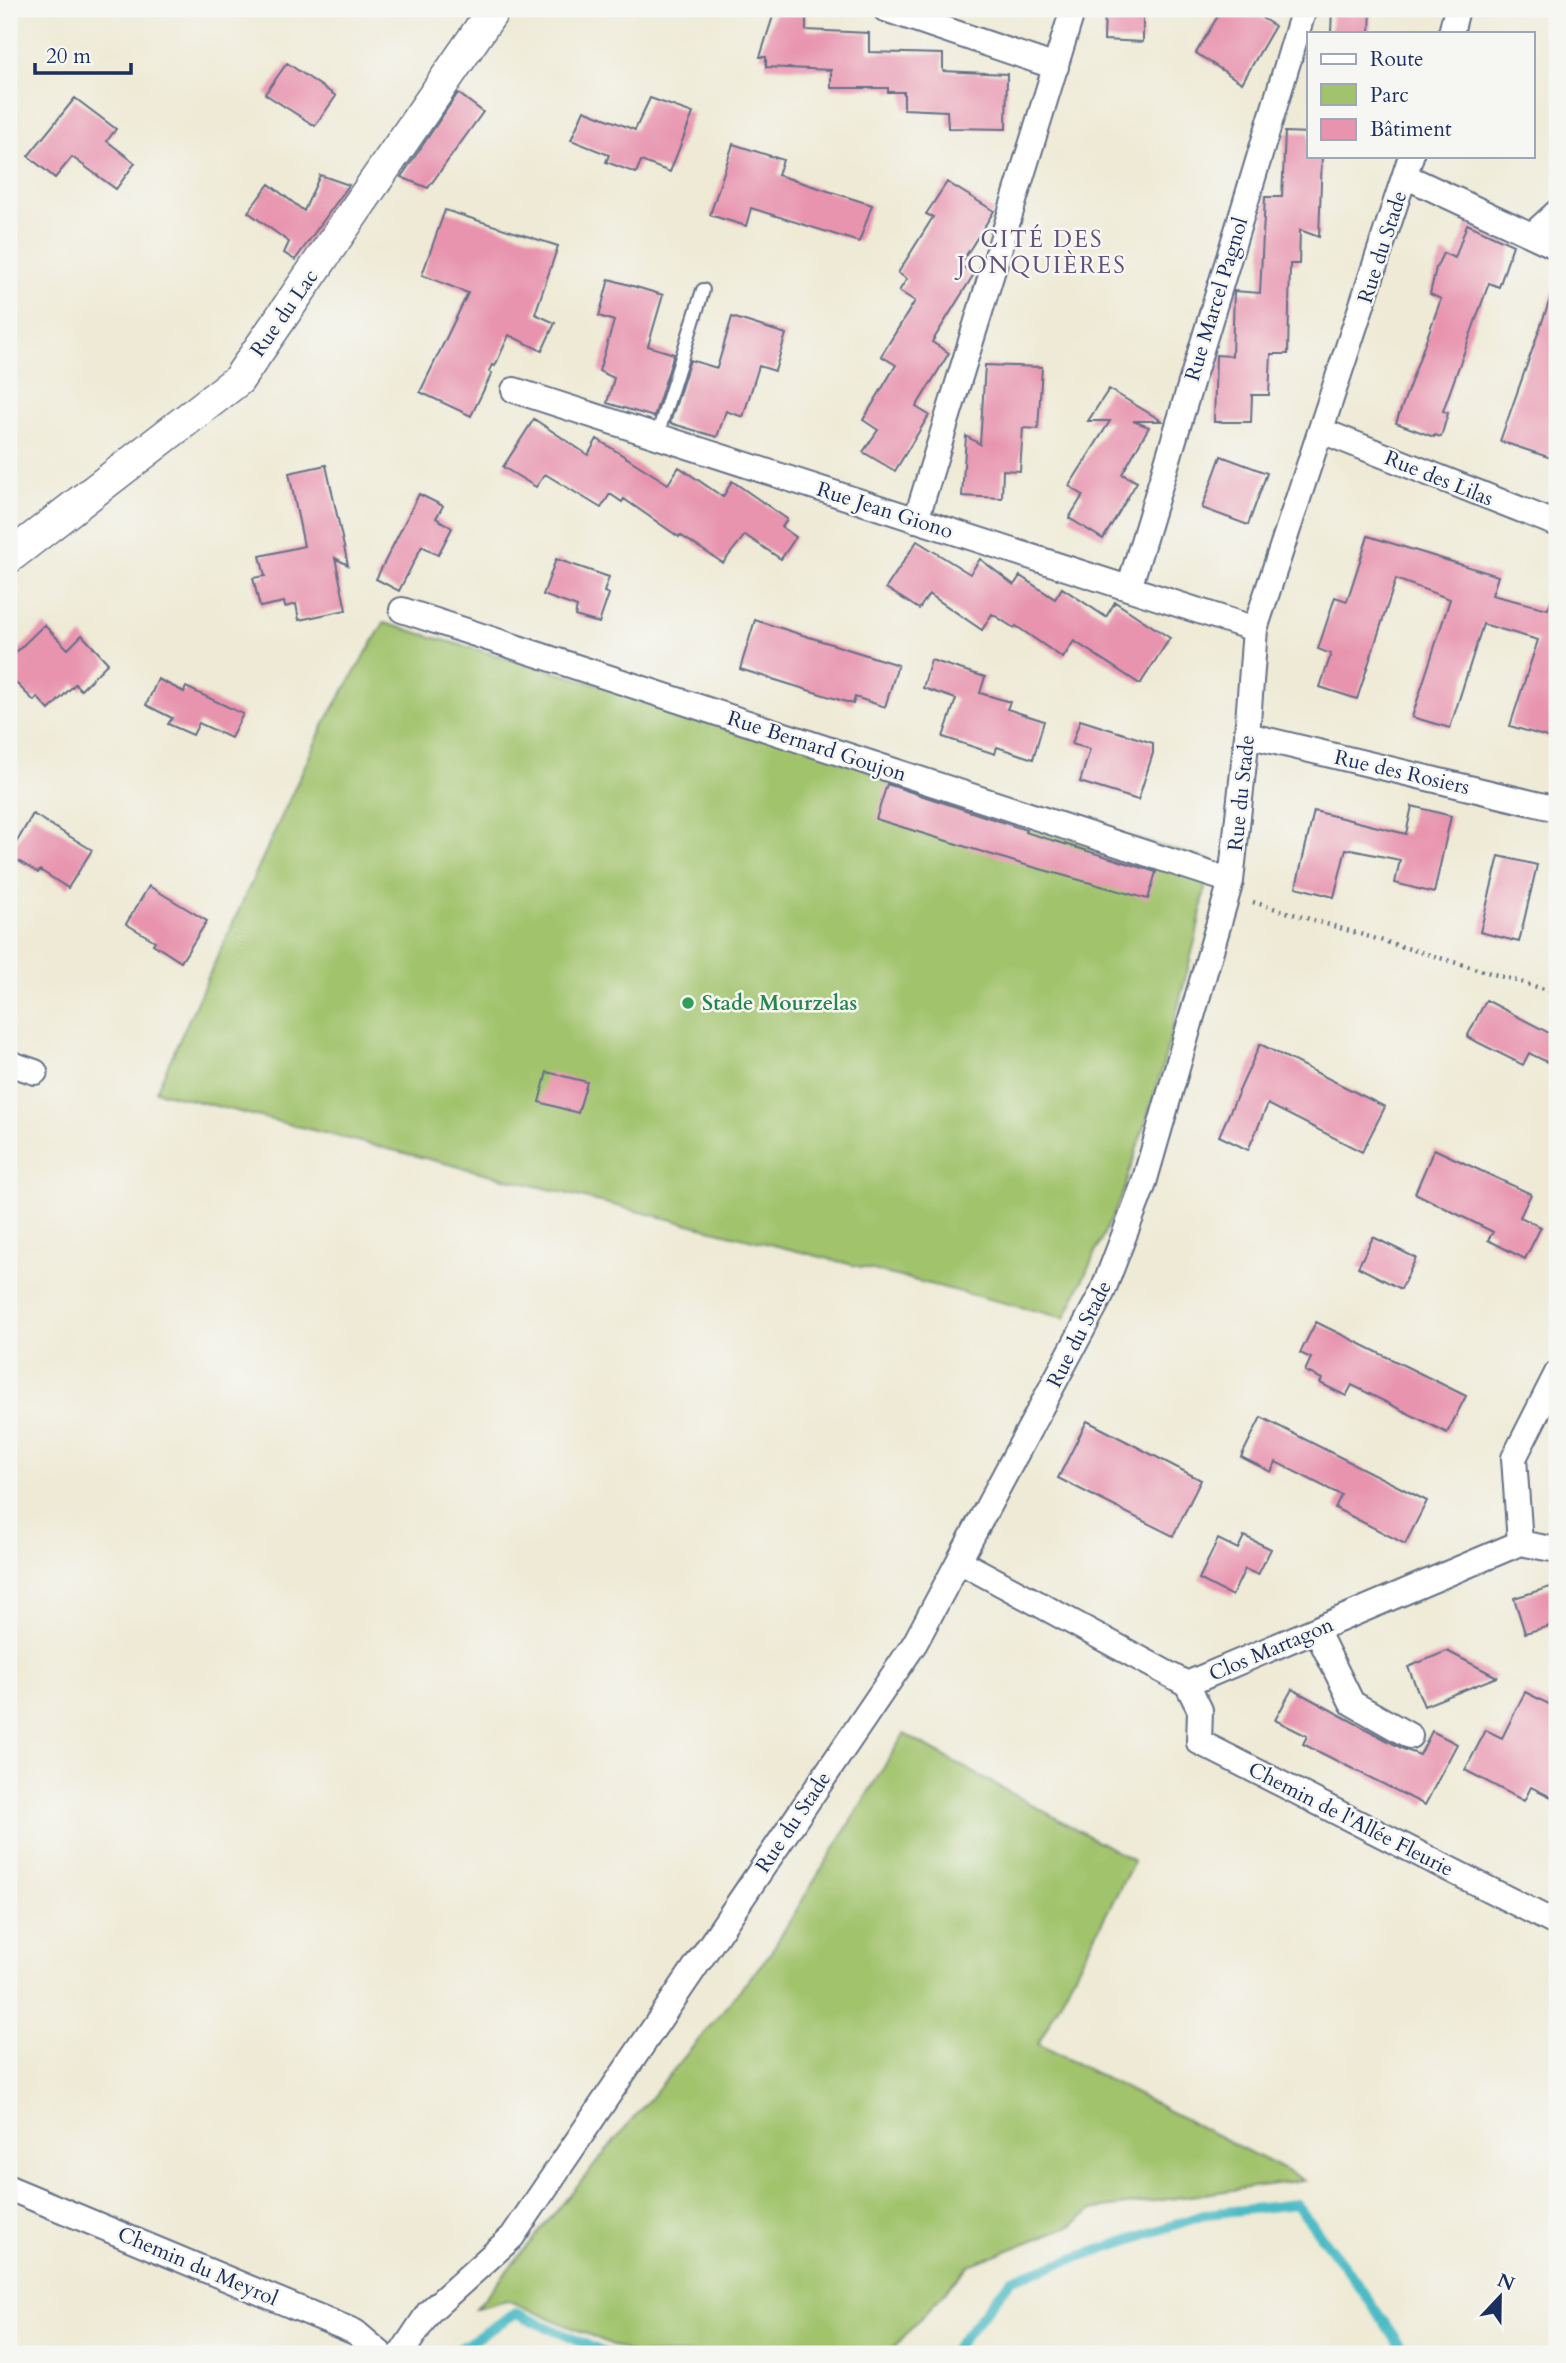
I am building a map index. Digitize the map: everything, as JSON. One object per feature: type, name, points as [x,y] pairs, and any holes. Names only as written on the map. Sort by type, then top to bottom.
[{"type":"street","name":"Rue du Lac","points":[[9,557],[238,380],[494,9]]},
{"type":"street","points":[[885,9],[1056,67]]},
{"type":"street","points":[[916,520],[1073,9]]},
{"type":"street","name":"Rue Marcel Pagnol","points":[[1129,588],[1304,9]]},
{"type":"street","points":[[1451,32],[1457,9]]},
{"type":"street","points":[[1408,166],[1557,247]]},
{"type":"street","name":"Rue du Stade","points":[[401,2354],[429,2312],[512,2236],[915,1643],[1102,1293],[1143,1186],[1229,888],[1247,735],[1255,629],[1408,166]]},
{"type":"street","points":[[1532,234],[1557,212]]},
{"type":"street","name":"Rue Jean Giono","points":[[514,390],[1255,629]]},
{"type":"street","name":"Rue des Lilas","points":[[1322,431],[1557,524]]},
{"type":"street","name":"Rue Bernard Goujon","points":[[402,610],[1229,888]]},
{"type":"street","name":"Rue des Rosiers","points":[[1247,735],[1557,809]]},
{"type":"street","points":[[9,1063],[35,1072]]},
{"type":"street","points":[[1557,1373],[1514,1458],[1520,1543],[1557,1550]]},
{"type":"street","name":"Clos Martagon","points":[[959,1561],[1187,1684],[1520,1543]]},
{"type":"street","points":[[1316,1630],[1352,1703],[1410,1736]]},
{"type":"street","name":"Chemin de l'Allée Fleurie","points":[[1187,1684],[1200,1710],[1199,1742],[1557,1924]]},
{"type":"street","name":"Chemin du Meyrol","points":[[9,2188],[355,2332],[381,2354]]},
{"type":"lane","points":[[657,436],[703,290]]},
{"type":"path","points":[[1229,888],[1557,993]]},
{"type":"green space","name":"Stade Mourzelas","points":[[384,623],[1210,860],[1197,933],[1161,1073],[1122,1195],[1065,1318],[156,1091],[324,724]]},
{"type":"green space","points":[[904,1734],[1134,1861],[1038,2044],[1304,2180],[1091,2210],[1073,2225],[969,2265],[888,2354],[634,2354],[507,2300],[476,2308],[769,1955]]},
{"type":"building","points":[[1105,9],[1143,9],[1143,42],[1104,40]]},
{"type":"building","points":[[1222,9],[1268,9],[1262,18],[1275,26],[1242,83],[1196,53]]},
{"type":"building","points":[[1332,9],[1371,9],[1370,32],[1331,32]]},
{"type":"building","points":[[775,10],[806,11],[806,30],[869,33],[869,52],[943,54],[943,71],[1007,74],[1006,129],[948,128],[947,111],[904,109],[904,92],[888,92],[888,88],[831,88],[831,70],[766,67],[766,57],[760,57]]},
{"type":"building","points":[[287,63],[336,96],[315,126],[265,94]]},
{"type":"building","points":[[458,93],[483,112],[428,188],[401,177]]},
{"type":"building","points":[[75,98],[116,129],[107,141],[135,163],[116,189],[72,157],[55,178],[28,156]]},
{"type":"building","points":[[650,98],[693,113],[670,172],[641,161],[636,173],[606,162],[609,155],[571,140],[584,110],[635,130]]},
{"type":"building","points":[[1285,132],[1307,133],[1307,158],[1322,158],[1319,237],[1300,230],[1299,264],[1290,264],[1288,354],[1271,354],[1269,395],[1252,395],[1251,422],[1214,422],[1216,355],[1232,356],[1234,291],[1260,293],[1265,197],[1282,197]]},
{"type":"building","points":[[733,144],[783,160],[778,175],[872,205],[859,242],[751,208],[746,226],[710,215]]},
{"type":"building","points":[[320,175],[349,185],[295,260],[284,253],[289,242],[248,212],[269,184],[304,211]]},
{"type":"building","points":[[947,182],[994,211],[960,265],[974,274],[932,342],[949,353],[916,407],[929,415],[895,471],[863,452],[878,430],[863,420],[896,365],[881,356],[915,301],[899,291],[907,279],[898,273],[933,217],[926,214]]},
{"type":"building","points":[[445,210],[558,246],[535,314],[555,323],[542,351],[509,335],[495,366],[492,365],[489,371],[492,373],[471,416],[420,392],[468,293],[422,275]]},
{"type":"building","points":[[1467,224],[1513,245],[1499,287],[1489,283],[1443,411],[1448,413],[1441,437],[1434,437],[1396,423],[1441,299],[1430,294],[1436,268],[1443,253],[1455,258]]},
{"type":"building","points":[[609,279],[663,295],[648,346],[674,354],[654,417],[607,403],[614,378],[599,371],[614,321],[599,316]]},
{"type":"building","points":[[1554,288],[1557,289],[1557,440],[1551,458],[1500,441]]},
{"type":"building","points":[[732,317],[786,334],[775,371],[759,366],[743,417],[726,411],[717,437],[670,423],[690,360],[717,368]]},
{"type":"building","points":[[985,365],[1042,367],[1038,429],[1023,428],[1020,471],[1003,470],[1002,498],[962,496],[966,436],[980,444]]},
{"type":"building","points":[[1109,389],[1162,421],[1133,421],[1149,427],[1122,474],[1137,482],[1103,539],[1069,518],[1083,495],[1069,486],[1110,421],[1088,421]]},
{"type":"building","points":[[534,419],[588,455],[597,439],[668,484],[679,467],[723,497],[732,481],[787,519],[782,527],[796,537],[781,559],[745,535],[723,563],[624,499],[622,502],[610,494],[601,508],[545,474],[536,487],[503,467]]},
{"type":"building","points":[[1221,456],[1267,473],[1248,525],[1202,508]]},
{"type":"building","points":[[326,465],[348,565],[335,558],[346,610],[299,620],[296,604],[285,607],[284,602],[260,607],[253,578],[265,576],[260,556],[304,546],[289,473]]},
{"type":"building","points":[[419,494],[443,506],[436,518],[452,528],[438,555],[422,546],[399,591],[376,579]]},
{"type":"building","points":[[1368,536],[1498,576],[1492,595],[1548,609],[1552,597],[1557,597],[1557,715],[1550,738],[1510,726],[1538,640],[1483,624],[1450,728],[1412,717],[1450,599],[1396,579],[1357,699],[1320,687],[1331,654],[1318,649],[1335,597],[1347,601]]},
{"type":"building","points":[[917,541],[970,574],[980,559],[1014,585],[1020,576],[1055,599],[1062,588],[1106,617],[1115,602],[1170,638],[1140,684],[1074,641],[1063,658],[1016,626],[1014,628],[992,614],[982,630],[929,594],[919,609],[886,588]]},
{"type":"building","points":[[556,559],[609,577],[604,592],[609,594],[599,623],[575,616],[577,607],[543,595]]},
{"type":"building","points":[[755,620],[898,665],[885,707],[855,697],[853,704],[740,669]]},
{"type":"building","points":[[44,625],[68,649],[82,635],[108,663],[81,690],[75,684],[49,710],[37,697],[34,701],[9,676],[9,659]]},
{"type":"building","points":[[931,660],[985,677],[980,693],[1010,702],[1007,709],[1044,721],[1033,759],[997,747],[995,754],[943,737],[956,699],[923,688]]},
{"type":"building","points":[[158,679],[184,692],[186,687],[243,714],[231,738],[199,723],[193,735],[168,724],[172,718],[146,705]]},
{"type":"building","points":[[1080,720],[1153,743],[1153,753],[1138,800],[1080,782],[1090,749],[1072,744]]},
{"type":"building","points":[[887,784],[1026,830],[1025,832],[1156,872],[1148,899],[876,819]]},
{"type":"building","points":[[1412,806],[1451,816],[1434,893],[1395,883],[1400,860],[1346,849],[1334,897],[1296,887],[1314,811],[1406,834]]},
{"type":"building","points":[[33,814],[92,850],[68,888],[9,855]]},
{"type":"building","points":[[1499,856],[1537,865],[1519,942],[1480,932]]},
{"type":"building","points":[[149,886],[207,921],[181,962],[153,944],[155,941],[126,924]]},
{"type":"building","points":[[1486,1000],[1557,1037],[1557,1067],[1529,1053],[1523,1065],[1467,1037]]},
{"type":"building","points":[[1260,1044],[1385,1107],[1362,1152],[1268,1104],[1248,1150],[1219,1136]]},
{"type":"building","points":[[547,1072],[587,1082],[578,1113],[539,1102]]},
{"type":"building","points":[[1434,1149],[1531,1194],[1520,1217],[1541,1227],[1525,1259],[1488,1240],[1493,1232],[1415,1193]]},
{"type":"building","points":[[1373,1237],[1416,1258],[1401,1289],[1358,1267]]},
{"type":"building","points":[[1316,1322],[1466,1396],[1447,1433],[1352,1385],[1346,1396],[1320,1383],[1322,1379],[1305,1371],[1311,1358],[1300,1353]]},
{"type":"building","points":[[1261,1417],[1427,1501],[1405,1544],[1335,1508],[1341,1495],[1276,1462],[1271,1472],[1241,1457]]},
{"type":"building","points":[[1087,1421],[1201,1480],[1173,1536],[1058,1478]]},
{"type":"building","points":[[1244,1536],[1271,1549],[1258,1575],[1245,1569],[1232,1596],[1199,1579],[1218,1539],[1238,1549]]},
{"type":"building","points":[[1557,1585],[1557,1624],[1525,1633],[1514,1598]]},
{"type":"building","points":[[1447,1651],[1497,1677],[1424,1706],[1408,1667]]},
{"type":"building","points":[[1292,1689],[1403,1749],[1420,1755],[1432,1731],[1457,1744],[1425,1805],[1303,1744],[1307,1736],[1275,1720]]},
{"type":"building","points":[[1525,1692],[1557,1708],[1557,1800],[1531,1787],[1524,1801],[1465,1770],[1486,1730],[1502,1738]]},
{"type":"waterway","points":[[950,2354],[1012,2279],[1207,2214],[1296,2204],[1352,2276],[1406,2354]]},
{"type":"waterway","points":[[451,2354],[516,2313],[607,2354]]},
{"type":"place","name":"Stade Mourzelas","points":[[688,1003]]},
{"type":"district","name":"CITÉ DES JONQUIÈRES","points":[[1042,252]]}]
